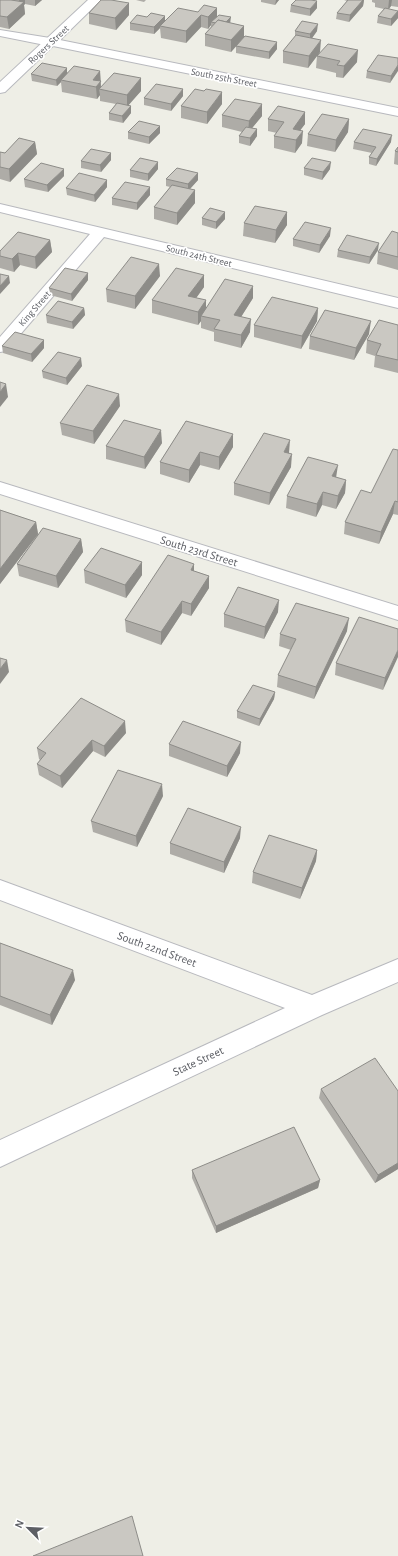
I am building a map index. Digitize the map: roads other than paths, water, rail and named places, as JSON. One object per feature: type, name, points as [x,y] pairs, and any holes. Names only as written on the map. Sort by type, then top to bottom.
[{"type":"street","name":"Rogers Street","points":[[0,89],[96,0]]},
{"type":"street","name":"South 25th Street","points":[[50,42],[398,112]]},
{"type":"street","name":"South 24th Street","points":[[0,208],[398,303]]},
{"type":"street","name":"King Street","points":[[0,347],[100,232]]},
{"type":"street","name":"South 23rd Street","points":[[0,488],[398,613]]},
{"type":"street","name":"South 22nd Street","points":[[0,890],[313,1007]]},
{"type":"street","name":"State Street","points":[[0,1154],[313,1007],[398,970]]},
{"type":"lane","points":[[0,33],[50,42]]}]
